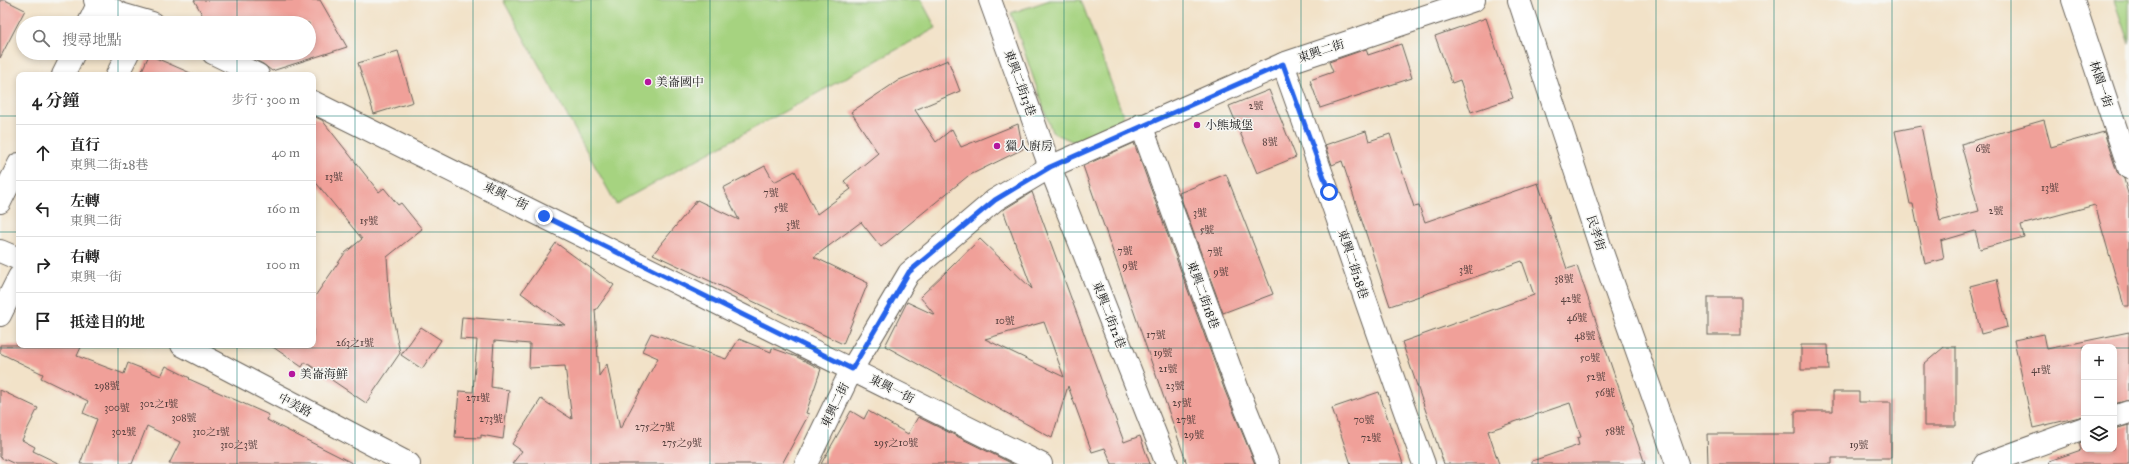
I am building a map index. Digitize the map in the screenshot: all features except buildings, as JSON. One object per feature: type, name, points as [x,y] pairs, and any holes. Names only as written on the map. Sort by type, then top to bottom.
[{"type":"street","name":"東興二街13巷","points":[[990,0],[1050,167]]},
{"type":"street","name":"東興二街","points":[[806,464],[852,369],[909,272],[995,200],[1050,167],[1141,125],[1283,64],[1474,0]]},
{"type":"street","name":"民孝街","points":[[1519,0],[1602,252],[1677,464]]},
{"type":"street","name":"林園一街","points":[[2073,0],[2129,168]]},
{"type":"street","points":[[91,16],[97,1],[127,16]]},
{"type":"street","points":[[64,72],[70,60]]},
{"type":"street","points":[[118,72],[124,60]]},
{"type":"street","points":[[227,60],[252,72]]},
{"type":"street","name":"東興二街28巷","points":[[1283,64],[1329,192],[1377,338],[1424,464]]},
{"type":"street","name":"東興一街","points":[[316,103],[1041,464]]},
{"type":"street","name":"東興二街18巷","points":[[1141,125],[1234,380],[1268,464]]},
{"type":"street","name":"東興二街12巷","points":[[1050,167],[1167,464]]},
{"type":"street","points":[[0,202],[16,170]]},
{"type":"street","points":[[0,251],[16,258]]},
{"type":"street","points":[[0,316],[16,283]]},
{"type":"street","name":"中美路","points":[[188,348],[402,462]]},
{"type":"street","points":[[2117,416],[2129,412]]},
{"type":"street","points":[[1985,464],[2081,429]]},
{"type":"green space","points":[[503,0],[921,0],[936,28],[616,204]]},
{"type":"green space","points":[[1050,0],[1081,0],[1124,118],[1074,142],[1052,132],[1011,13]]},
{"type":"green space","points":[[2114,0],[2129,0],[2129,44]]},
{"type":"place","name":"美崙國中","points":[[648,82]]},
{"type":"place","name":"小熊城堡","points":[[1197,125]]},
{"type":"place","name":"獵人廚房","points":[[997,146]]},
{"type":"place","name":"美崙海鮮","points":[[292,374]]},
{"type":"route","points":[[544,216],[852,369],[909,272],[995,200],[1050,167],[1141,125],[1283,64],[1329,192]]}]
